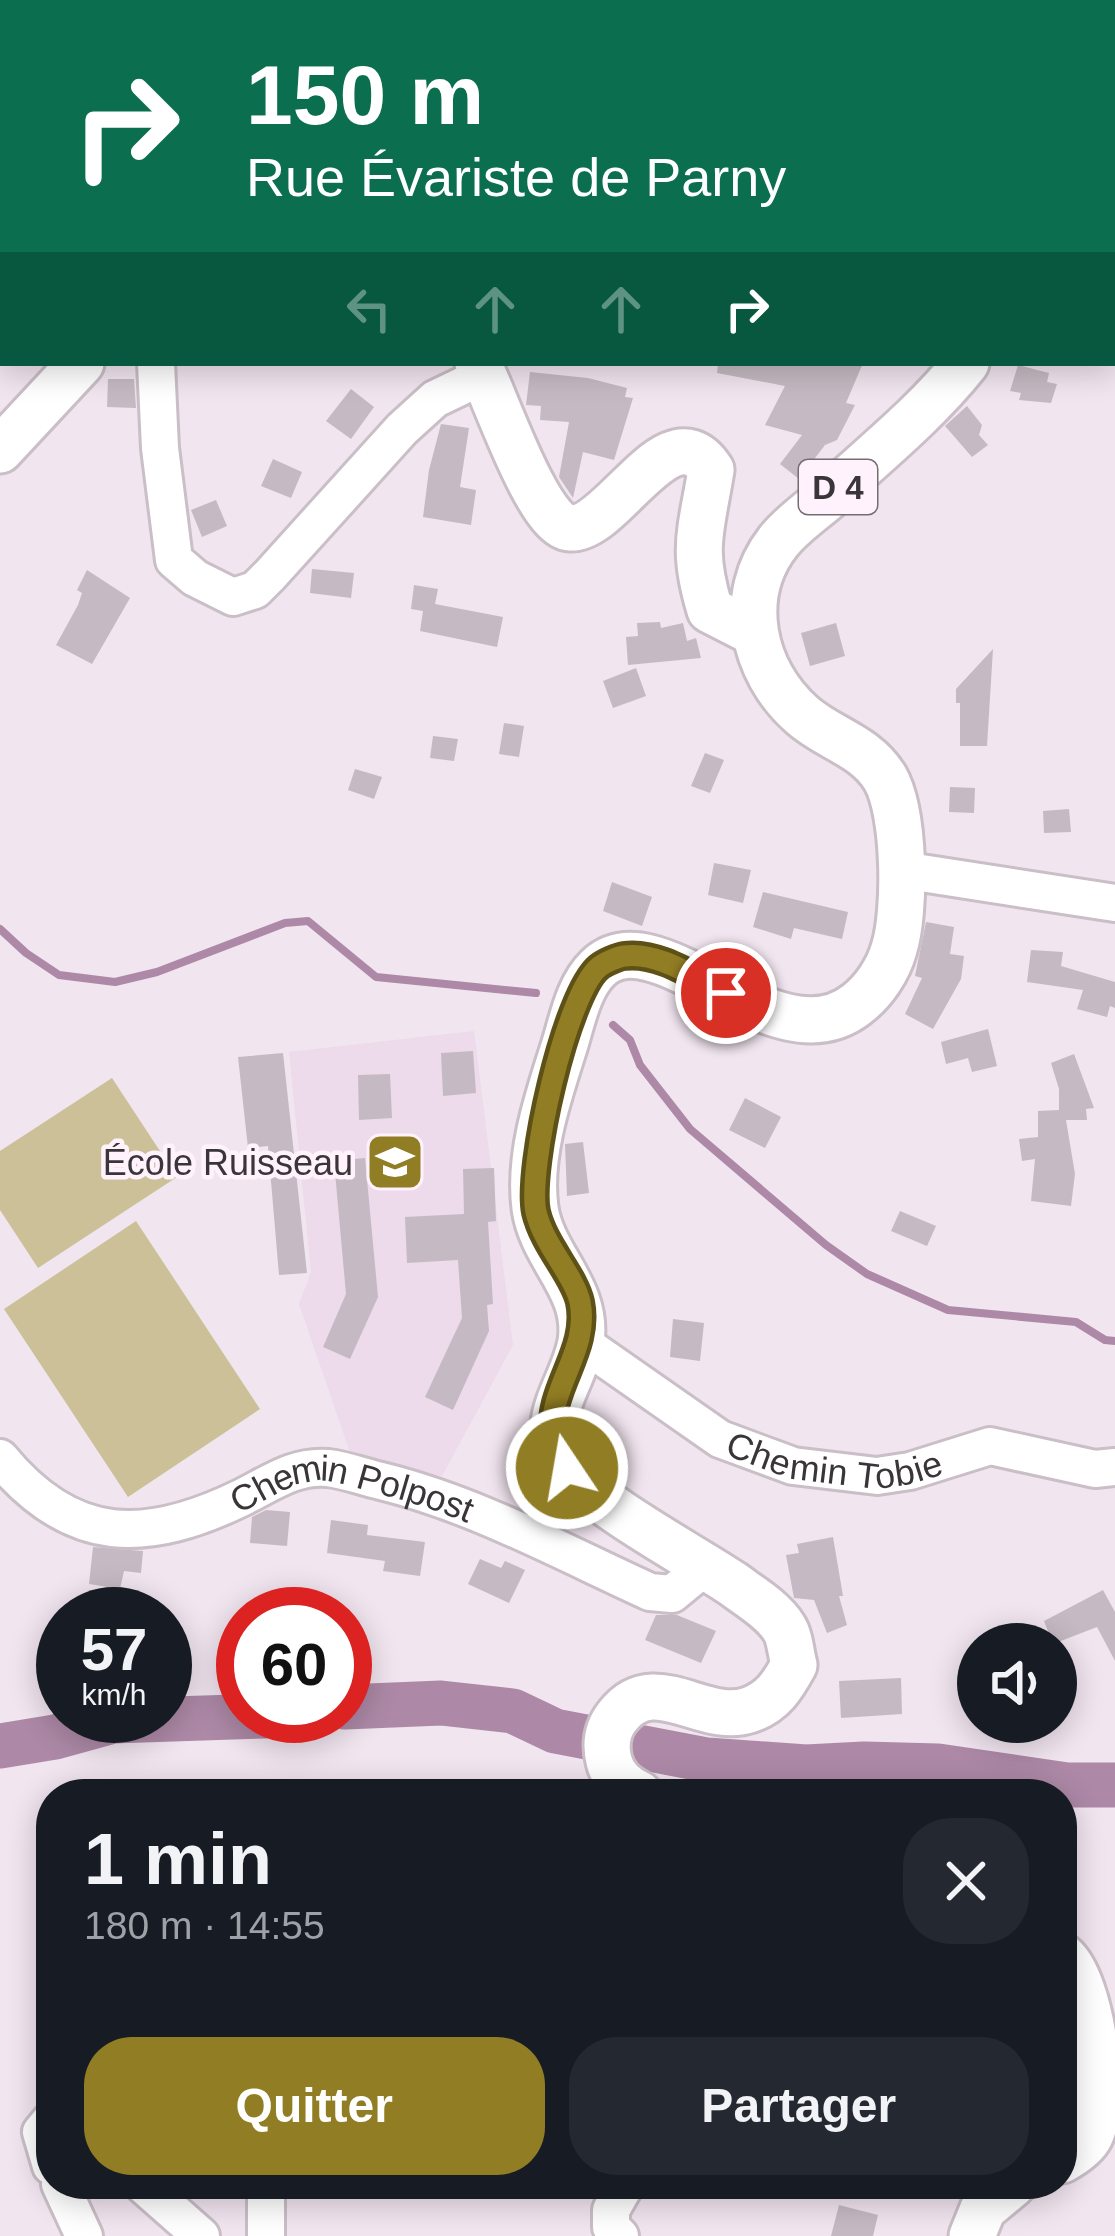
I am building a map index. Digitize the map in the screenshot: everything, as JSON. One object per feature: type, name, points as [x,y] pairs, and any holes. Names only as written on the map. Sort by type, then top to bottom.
[{"type":"main road","points":[[0,450],[78,366]]},
{"type":"main road","name":"D 4","points":[[753,632],[752,591],[778,542],[915,418],[963,366]]},
{"type":"main road","points":[[482,369],[536,494],[563,528],[577,529],[673,454],[691,452],[703,458],[711,470],[698,538],[698,569],[710,610],[753,632],[776,685],[803,716],[862,752],[886,780],[899,824],[902,870],[895,948],[872,992],[844,1015],[800,1020],[761,1010],[657,959],[625,956],[600,965],[584,986],[546,1108],[536,1158],[535,1209],[547,1245],[580,1299],[580,1342],[555,1405],[552,1438],[567,1468],[596,1494],[758,1602],[784,1628],[794,1665],[778,1694],[747,1712],[717,1711],[670,1697],[644,1696],[625,1706],[611,1724],[607,1754],[612,1774],[619,1779]]},
{"type":"main road","points":[[1077,1978],[1106,2062],[1090,2137],[1077,2148]]},
{"type":"main road","points":[[973,2236],[983,2209],[995,2199]]},
{"type":"street","points":[[156,366],[169,546],[181,568],[233,597],[255,590],[434,399],[482,369]]},
{"type":"street","points":[[902,870],[1115,903]]},
{"type":"street","name":"Chemin Tobie","points":[[580,1342],[720,1438],[793,1466],[877,1476],[910,1471],[990,1446],[1095,1469],[1115,1467]]},
{"type":"street","name":"Chemin Polpost","points":[[0,1459],[32,1496],[80,1521],[118,1530],[161,1529],[201,1516],[290,1472],[327,1468],[440,1496],[650,1592],[672,1594],[706,1566]]},
{"type":"street","points":[[66,2199],[84,2236]]},
{"type":"street","points":[[159,2199],[201,2236]]},
{"type":"street","points":[[266,2199],[266,2236]]},
{"type":"street","points":[[617,2199],[611,2210],[611,2227],[620,2236]]},
{"type":"shaded area","name":"École Ruisseau","points":[[474,1031],[513,1345],[442,1476],[352,1458],[299,1304],[311,1272],[289,1052]]},
{"type":"shaded area","points":[[112,1078],[177,1177],[38,1268],[0,1210],[0,1151]]},
{"type":"shaded area","points":[[136,1221],[260,1409],[128,1497],[4,1309]]},
{"type":"building","points":[[718,366],[862,366],[846,403],[855,405],[837,440],[825,445],[799,479],[780,464],[802,435],[765,425],[785,386],[717,373]]},
{"type":"building","points":[[1018,366],[1049,373],[1047,382],[1057,384],[1051,403],[1019,400],[1021,393],[1010,391]]},
{"type":"building","points":[[530,372],[588,378],[627,388],[625,397],[633,398],[614,460],[583,452],[573,498],[559,477],[569,422],[540,420],[541,406],[526,405]]},
{"type":"building","points":[[108,379],[134,379],[136,408],[107,407]]},
{"type":"building","points":[[351,389],[374,407],[351,439],[326,421]]},
{"type":"building","points":[[967,406],[982,425],[979,435],[988,445],[972,457],[945,426]]},
{"type":"building","points":[[441,424],[469,428],[460,487],[476,490],[471,525],[423,517]]},
{"type":"building","points":[[273,459],[302,472],[291,498],[261,486]]},
{"type":"building","points":[[216,500],[227,526],[202,537],[191,510]]},
{"type":"building","points":[[312,569],[354,573],[351,598],[310,593]]},
{"type":"building","points":[[87,570],[130,598],[92,664],[56,645],[78,605],[82,593],[77,590]]},
{"type":"building","points":[[414,585],[438,589],[435,604],[503,617],[497,647],[420,631],[423,611],[411,609]]},
{"type":"building","points":[[660,622],[661,628],[683,623],[687,641],[696,638],[701,658],[628,665],[626,637],[638,636],[637,623]]},
{"type":"building","points":[[836,623],[845,656],[810,666],[801,633]]},
{"type":"building","points":[[993,649],[987,746],[960,746],[956,689]]},
{"type":"building","points":[[636,668],[646,696],[613,708],[603,681]]},
{"type":"building","points":[[504,723],[524,726],[519,757],[499,754]]},
{"type":"building","points":[[433,736],[458,739],[454,761],[430,758]]},
{"type":"building","points":[[705,753],[724,760],[710,793],[691,786]]},
{"type":"building","points":[[355,769],[382,777],[374,799],[348,790]]},
{"type":"building","points":[[950,787],[975,788],[974,813],[949,812]]},
{"type":"building","points":[[1069,809],[1071,832],[1044,833],[1043,811]]},
{"type":"building","points":[[714,863],[751,870],[743,903],[708,895]]},
{"type":"building","points":[[612,882],[652,897],[642,926],[603,911]]},
{"type":"building","points":[[763,892],[848,912],[842,939],[794,928],[791,939],[753,927]]},
{"type":"building","points":[[926,922],[954,927],[950,954],[964,956],[961,979],[933,1029],[905,1014],[922,978],[915,976]]},
{"type":"building","points":[[1031,950],[1063,952],[1061,966],[1115,982],[1115,1008],[1110,1006],[1107,1017],[1077,1009],[1083,990],[1027,982]]},
{"type":"building","points":[[988,1029],[997,1066],[972,1072],[968,1058],[946,1064],[941,1042]]},
{"type":"building","points":[[473,1051],[476,1093],[443,1096],[441,1053]]},
{"type":"building","points":[[283,1053],[307,1273],[279,1275],[268,1146],[248,1148],[238,1057]]},
{"type":"building","points":[[1074,1054],[1094,1108],[1086,1109],[1087,1120],[1066,1120],[1075,1174],[1071,1206],[1031,1201],[1035,1159],[1022,1161],[1019,1139],[1038,1137],[1038,1111],[1059,1110],[1051,1063]]},
{"type":"building","points":[[390,1074],[392,1118],[359,1120],[358,1075]]},
{"type":"building","points":[[745,1098],[781,1117],[765,1148],[729,1130]]},
{"type":"building","points":[[583,1142],[589,1193],[567,1196],[565,1144]]},
{"type":"building","points":[[365,1158],[378,1297],[350,1359],[323,1347],[346,1294],[334,1161]]},
{"type":"building","points":[[494,1168],[496,1221],[488,1222],[493,1304],[487,1305],[489,1331],[453,1410],[425,1397],[462,1318],[458,1260],[407,1263],[405,1217],[464,1214],[463,1169]]},
{"type":"building","points":[[900,1211],[936,1226],[927,1246],[891,1231]]},
{"type":"building","points":[[673,1319],[704,1323],[700,1361],[670,1357]]},
{"type":"building","points":[[266,1510],[290,1512],[287,1546],[250,1543],[252,1517]]},
{"type":"building","points":[[331,1520],[368,1525],[367,1535],[425,1542],[420,1576],[383,1571],[385,1561],[327,1553]]},
{"type":"building","points":[[833,1537],[847,1625],[827,1633],[814,1600],[794,1598],[786,1555],[799,1553],[797,1544]]},
{"type":"building","points":[[93,1547],[143,1551],[141,1573],[124,1571],[120,1587],[89,1584]]},
{"type":"building","points":[[480,1559],[501,1568],[505,1561],[525,1570],[509,1603],[468,1584]]},
{"type":"building","points":[[1103,1590],[1115,1612],[1115,1661],[1097,1627],[1077,1635],[1077,1623],[1044,1621]]},
{"type":"building","points":[[656,1615],[677,1615],[716,1631],[701,1663],[645,1640]]},
{"type":"building","points":[[901,1678],[902,1714],[841,1718],[839,1681]]},
{"type":"building","points":[[839,2205],[878,2215],[873,2236],[831,2236]]},
{"type":"waterway","points":[[0,929],[59,975],[115,982],[157,972],[285,923],[308,921],[376,977],[536,993]]},
{"type":"waterway","points":[[613,1025],[630,1040],[640,1065],[690,1129],[867,1274],[948,1310],[1076,1322],[1115,1341]]},
{"type":"waterway","points":[[372,1706],[441,1703],[513,1711],[555,1731],[707,1760],[806,1767],[938,1766],[1026,1779]]},
{"type":"waterway","points":[[0,1746],[113,1721],[216,1718]]},
{"type":"waterway","points":[[1077,1785],[1115,1785]]},
{"type":"place","name":"École Ruisseau","points":[[395,1162]]},
{"type":"route","points":[[567,1468],[552,1438],[555,1405],[580,1342],[580,1299],[547,1245],[535,1209],[536,1158],[562,1050],[584,986],[600,965],[625,956],[657,959],[726,993]]}]
